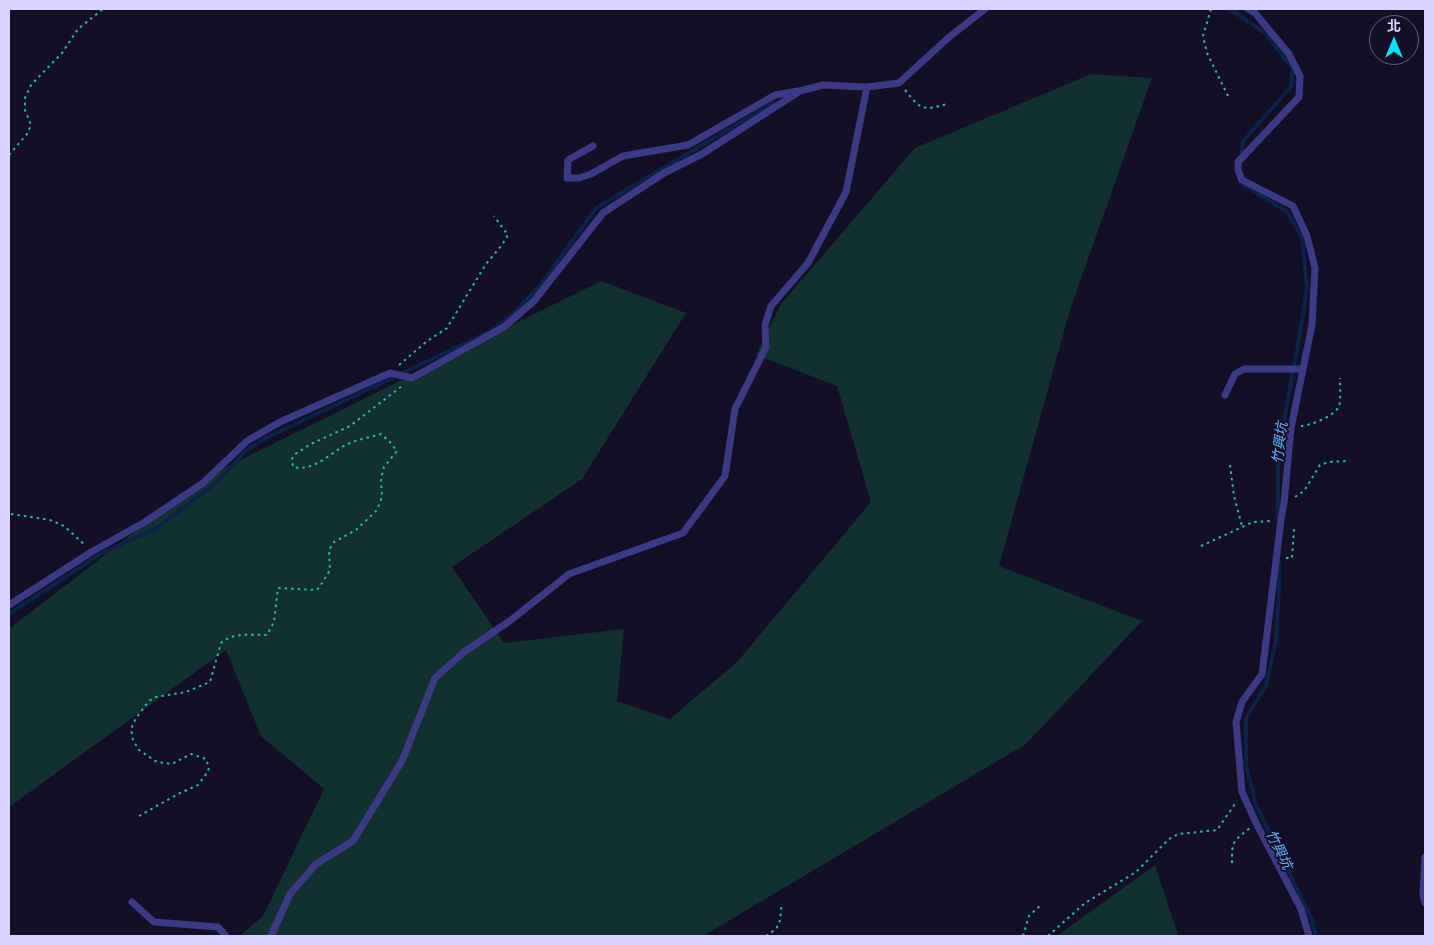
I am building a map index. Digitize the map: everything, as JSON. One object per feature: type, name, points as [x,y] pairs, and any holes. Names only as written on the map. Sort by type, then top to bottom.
[{"type":"lane","points":[[593,146],[568,160],[567,178],[579,178],[592,174],[623,156],[688,145],[775,95],[822,85],[867,87],[899,83],[948,38],[986,9]]},
{"type":"lane","points":[[1248,9],[1255,13],[1289,54],[1300,76],[1299,97],[1238,162],[1237,167],[1242,180],[1293,206],[1308,236],[1315,268],[1312,325],[1291,428],[1284,503],[1280,520],[1262,674],[1242,702],[1236,722],[1242,792],[1256,824],[1301,909],[1309,936]]},
{"type":"lane","points":[[271,936],[290,894],[316,864],[353,841],[402,761],[436,678],[464,652],[511,620],[569,574],[683,533],[725,476],[735,408],[766,347],[765,325],[771,306],[808,263],[846,192],[867,87]]},
{"type":"lane","points":[[9,605],[93,551],[145,522],[203,483],[247,441],[280,422],[390,373],[412,378],[504,327],[534,301],[603,214],[664,173],[702,154],[800,91]]},
{"type":"lane","points":[[1225,395],[1234,374],[1244,369],[1303,369]]},
{"type":"lane","points":[[1425,857],[1423,895],[1425,902]]},
{"type":"lane","points":[[132,902],[154,922],[218,927],[226,936]]},
{"type":"path","points":[[9,154],[27,134],[31,125],[25,110],[25,98],[31,85],[62,52],[78,29],[103,9]]},
{"type":"path","points":[[1211,9],[1203,36],[1206,53],[1228,96]]},
{"type":"path","points":[[899,83],[919,106],[930,109],[947,104]]},
{"type":"path","points":[[390,373],[426,342],[447,328],[486,264],[502,246],[508,235],[494,216]]},
{"type":"path","points":[[139,816],[198,785],[207,773],[208,768],[206,759],[191,754],[172,764],[157,762],[139,750],[133,740],[131,729],[142,709],[149,701],[156,697],[186,692],[210,682],[221,643],[225,639],[243,634],[267,635],[274,622],[278,588],[316,590],[319,588],[330,570],[329,550],[334,542],[356,530],[377,510],[382,497],[381,479],[384,467],[397,451],[381,434],[349,443],[315,465],[299,469],[293,467],[292,459],[295,454],[311,444],[350,426],[412,378]]},
{"type":"path","points":[[1291,428],[1307,426],[1331,416],[1339,406],[1340,378]]},
{"type":"path","points":[[1284,503],[1304,491],[1320,465],[1329,462],[1347,461]]},
{"type":"path","points":[[1230,465],[1234,496],[1242,526]]},
{"type":"path","points":[[11,514],[50,520],[64,526],[93,551]]},
{"type":"path","points":[[1201,546],[1253,522],[1280,520]]},
{"type":"path","points":[[1276,559],[1292,558],[1294,529]]},
{"type":"path","points":[[1048,936],[1085,903],[1136,872],[1169,839],[1178,834],[1217,830],[1242,792]]},
{"type":"path","points":[[1232,863],[1232,845],[1237,838],[1256,824]]},
{"type":"path","points":[[766,936],[779,927],[782,903]]},
{"type":"path","points":[[1023,936],[1029,916],[1042,904]]},
{"type":"green space","points":[[1091,74],[1152,78],[1070,310],[999,566],[1142,621],[1026,744],[703,936],[240,936],[263,916],[324,789],[261,736],[226,650],[9,807],[9,629],[206,477],[601,281],[686,313],[582,479],[452,567],[504,643],[624,629],[617,701],[670,719],[737,662],[871,502],[837,386],[756,355],[781,304],[915,148]]},
{"type":"green space","points":[[1155,865],[1178,935],[1057,936]]},
{"type":"waterway","name":"竹興坑","points":[[1230,9],[1265,33],[1293,69],[1291,87],[1243,141],[1241,159]]},
{"type":"waterway","points":[[9,614],[102,553],[157,528],[217,482],[245,451],[266,438],[487,333],[512,315],[539,287],[596,208],[773,103]]},
{"type":"waterway","name":"竹興坑","points":[[1239,180],[1244,186],[1287,212],[1302,238],[1307,288],[1278,454],[1278,518]]},
{"type":"waterway","name":"竹興坑","points":[[1279,562],[1276,641],[1266,685],[1246,718],[1246,765],[1256,805],[1312,920],[1316,936]]}]
